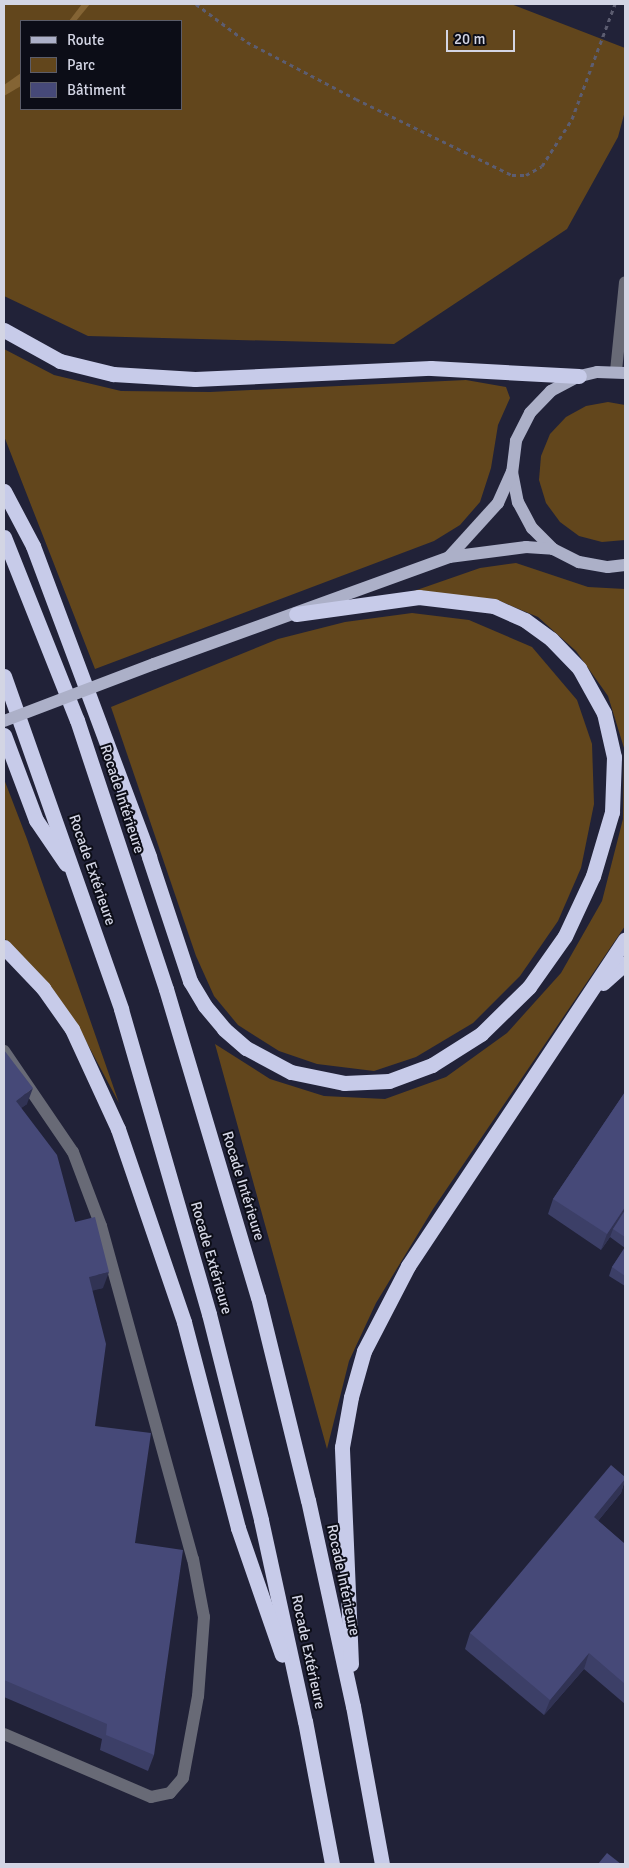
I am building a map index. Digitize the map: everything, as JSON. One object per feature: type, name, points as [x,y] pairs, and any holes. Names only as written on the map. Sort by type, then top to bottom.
[{"type":"highway","points":[[4,330],[60,362],[113,374],[195,379],[431,368],[579,376]]},
{"type":"highway","points":[[4,491],[33,546],[149,857],[190,981],[205,1006],[224,1030],[246,1048],[291,1072],[344,1083],[389,1081],[432,1065],[481,1034],[529,987],[565,936],[594,876],[612,812],[614,757],[604,713],[578,668],[551,639],[517,617],[494,606],[419,597],[296,614]]},
{"type":"highway","name":"Rocade Intérieure","points":[[4,538],[77,720],[166,988],[258,1298],[308,1500],[353,1706],[382,1864]]},
{"type":"highway","name":"Rocade Extérieure","points":[[4,676],[78,882],[121,1009],[209,1314],[261,1520],[305,1721],[332,1864]]},
{"type":"highway","points":[[4,735],[36,820],[78,882]]},
{"type":"highway","points":[[353,1706],[342,1447],[351,1397],[364,1351],[408,1266],[625,938]]},
{"type":"highway","points":[[4,947],[43,988],[72,1029],[118,1130],[184,1322],[238,1528],[305,1721]]},
{"type":"highway","points":[[587,997],[625,963]]},
{"type":"main road","points":[[449,557],[498,503],[512,472],[516,441],[530,414],[551,391],[579,376],[620,372]]},
{"type":"main road","points":[[512,472],[518,502],[527,519],[553,549]]},
{"type":"main road","points":[[4,721],[154,664],[449,557],[526,547],[553,549],[579,562],[608,567],[625,565]]},
{"type":"street","points":[[620,372],[625,282]]},
{"type":"street","points":[[4,1051],[73,1152],[101,1226],[193,1560],[204,1617],[198,1696],[183,1778],[170,1793],[151,1797],[4,1734]]},
{"type":"path","points":[[196,4],[247,42],[356,99],[512,175],[526,175],[542,166],[572,119],[615,4]]},
{"type":"green space","points":[[4,4],[511,4],[625,48],[625,111],[618,137],[567,229],[394,344],[88,336],[4,296]]},
{"type":"green space","points":[[4,349],[54,375],[121,391],[210,392],[466,380],[506,387],[510,398],[498,425],[491,468],[480,502],[460,525],[434,541],[95,669],[4,436]]},
{"type":"green space","points":[[608,402],[625,405],[625,540],[602,542],[579,536],[560,522],[546,503],[539,480],[541,456],[550,434],[566,417],[586,406]]},
{"type":"green space","points":[[516,563],[588,587],[625,589],[625,926],[433,1209],[376,1303],[349,1361],[327,1449],[215,1044],[270,1079],[324,1096],[385,1099],[446,1077],[507,1033],[561,973],[602,901],[623,819],[624,748],[608,696],[576,651],[538,617],[495,599],[411,592],[480,568]]},
{"type":"green space","points":[[412,613],[469,620],[532,647],[577,700],[592,744],[594,804],[581,868],[558,921],[520,976],[473,1023],[416,1057],[374,1071],[317,1064],[279,1051],[238,1025],[214,996],[196,956],[111,707],[278,639],[345,622]]},
{"type":"green space","points":[[4,779],[27,839],[119,1103],[80,1030],[44,979],[4,938]]},
{"type":"shaded area","points":[[82,4],[90,4],[77,20],[70,20]]},
{"type":"shaded area","points":[[20,74],[20,87],[4,96],[4,85]]},
{"type":"building","points":[[4,1050],[33,1088],[16,1101],[57,1155],[75,1222],[95,1217],[109,1272],[89,1277],[106,1344],[95,1426],[151,1433],[135,1543],[183,1550],[154,1755],[106,1735],[107,1724],[4,1680]]},
{"type":"building","points":[[625,1092],[625,1207],[607,1234],[553,1199]]},
{"type":"building","points":[[625,1210],[625,1237],[613,1229]]},
{"type":"building","points":[[625,1247],[625,1276],[612,1267]]},
{"type":"building","points":[[611,1465],[625,1479],[594,1517],[625,1544],[625,1684],[589,1653],[550,1700],[470,1633]]},
{"type":"building","points":[[607,1853],[621,1864],[598,1864]]}]
